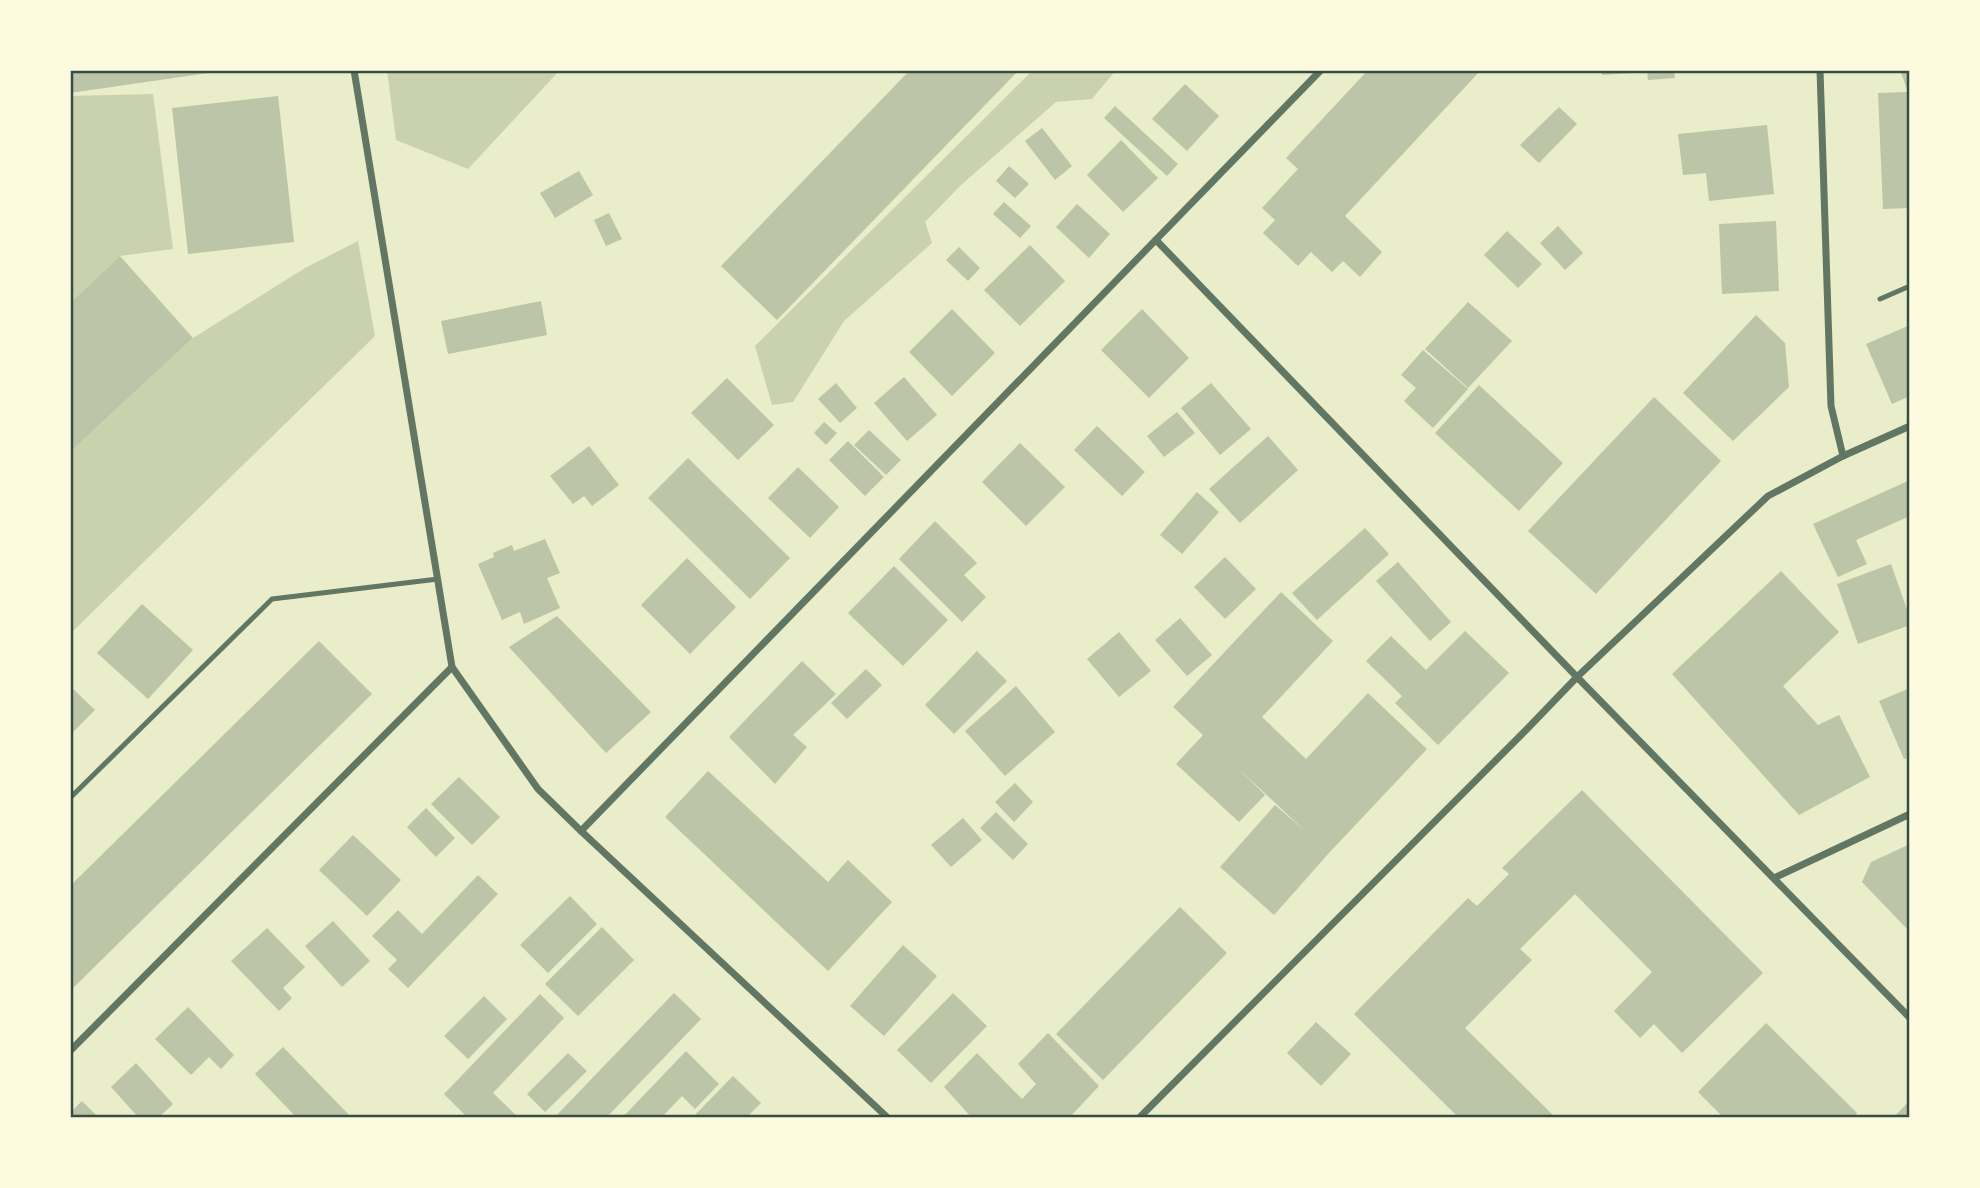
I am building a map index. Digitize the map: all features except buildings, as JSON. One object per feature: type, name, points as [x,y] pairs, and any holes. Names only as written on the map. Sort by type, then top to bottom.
[{"type":"street","points":[[354,70],[452,667],[538,789],[888,1118]]},
{"type":"street","points":[[580,831],[1321,70]]},
{"type":"street","points":[[1820,70],[1831,406],[1843,456]]},
{"type":"street","points":[[1156,240],[1910,1018]]},
{"type":"street","points":[[1139,1118],[1577,677],[1768,496],[1843,456],[1910,426]]},
{"type":"street","points":[[70,1051],[452,667]]},
{"type":"street","points":[[1774,878],[1910,814]]},
{"type":"lane","points":[[1880,299],[1910,286]]},
{"type":"lane","points":[[70,798],[272,599],[439,579]]},
{"type":"green space","points":[[387,70],[560,70],[468,169],[396,140]]},
{"type":"green space","points":[[1033,70],[1116,70],[1092,99],[1056,102],[961,185],[925,222],[932,243],[844,321],[793,402],[772,405],[755,346]]},
{"type":"green space","points":[[153,94],[173,249],[120,256],[70,303],[70,96]]},
{"type":"green space","points":[[358,241],[375,336],[70,634],[70,452],[193,338],[305,268]]}]
